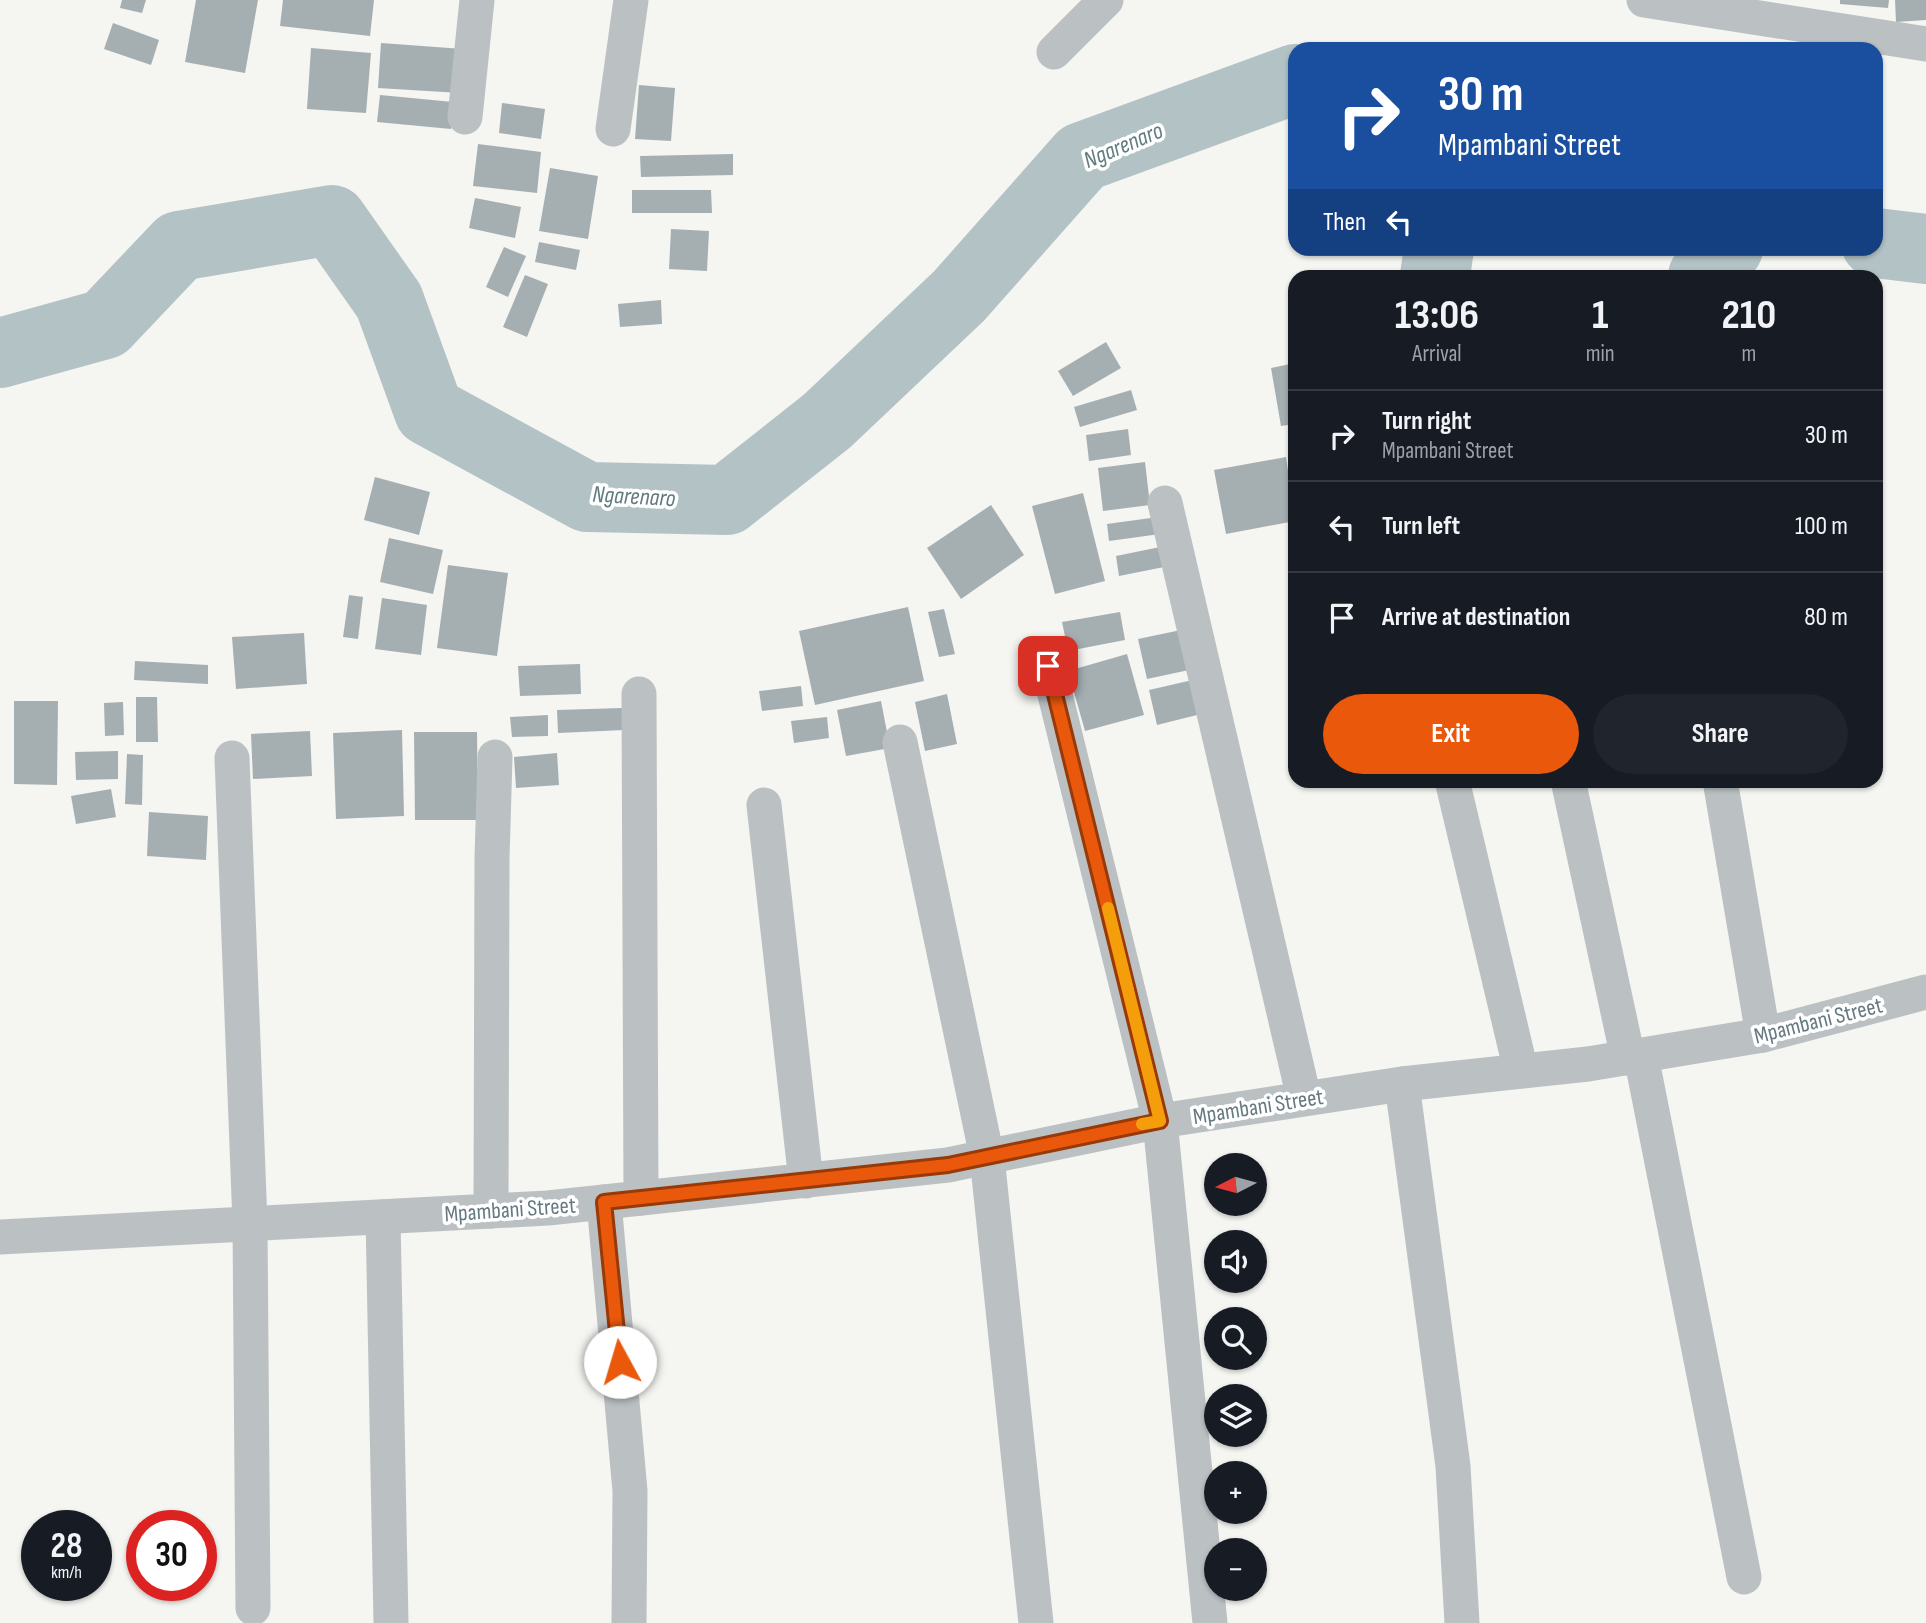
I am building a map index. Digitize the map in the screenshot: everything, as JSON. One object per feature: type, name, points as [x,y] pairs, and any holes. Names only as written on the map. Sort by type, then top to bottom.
[{"type":"street","points":[[465,117],[477,0]]},
{"type":"street","points":[[613,129],[631,0]]},
{"type":"street","points":[[1054,52],[1106,0]]},
{"type":"street","points":[[1644,0],[1926,44]]},
{"type":"street","points":[[1165,503],[1304,1098]]},
{"type":"street","points":[[1048,666],[1160,1121],[1210,1623]]},
{"type":"street","points":[[639,694],[641,1198]]},
{"type":"street","points":[[900,742],[987,1157],[1036,1623]]},
{"type":"street","points":[[491,1211],[492,859],[495,757]]},
{"type":"street","points":[[232,758],[250,1223],[253,1608]]},
{"type":"street","points":[[1454,788],[1521,1071]]},
{"type":"street","points":[[1570,788],[1635,1057],[1744,1577]]},
{"type":"street","points":[[1721,788],[1763,1035]]},
{"type":"street","points":[[764,805],[806,1181]]},
{"type":"street","name":"Mpambani Street","points":[[0,1237],[491,1211],[604,1202],[948,1165],[1160,1121],[1304,1098],[1635,1057],[1763,1035],[1926,992]]},
{"type":"street","points":[[1402,1084],[1453,1466],[1462,1623]]},
{"type":"street","points":[[604,1202],[630,1491],[629,1623]]},
{"type":"street","points":[[383,1217],[391,1623]]},
{"type":"building","points":[[122,0],[146,0],[142,13],[120,8]]},
{"type":"building","points":[[196,0],[258,0],[245,73],[185,62]]},
{"type":"building","points":[[283,0],[374,0],[370,36],[280,26]]},
{"type":"building","points":[[1840,0],[1889,0],[1888,8],[1840,4]]},
{"type":"building","points":[[1895,0],[1926,0],[1926,20],[1896,22]]},
{"type":"building","points":[[113,23],[159,40],[151,65],[104,49]]},
{"type":"building","points":[[381,43],[463,49],[460,93],[378,88]]},
{"type":"building","points":[[311,48],[371,53],[366,113],[307,109]]},
{"type":"building","points":[[639,85],[675,88],[671,141],[635,139]]},
{"type":"building","points":[[380,95],[453,102],[451,129],[377,122]]},
{"type":"building","points":[[502,103],[545,109],[541,139],[499,133]]},
{"type":"building","points":[[478,144],[541,152],[537,193],[473,186]]},
{"type":"building","points":[[733,154],[733,175],[641,177],[640,156]]},
{"type":"building","points":[[550,168],[598,176],[588,239],[539,231]]},
{"type":"building","points":[[632,190],[711,190],[712,213],[632,213]]},
{"type":"building","points":[[475,198],[521,207],[515,238],[469,228]]},
{"type":"building","points":[[671,229],[709,231],[707,271],[669,269]]},
{"type":"building","points":[[539,242],[580,250],[576,270],[535,262]]},
{"type":"building","points":[[504,247],[526,256],[508,297],[486,287]]},
{"type":"building","points":[[525,275],[548,284],[527,337],[503,327]]},
{"type":"building","points":[[661,300],[662,324],[620,327],[618,304]]},
{"type":"building","points":[[1106,342],[1121,368],[1073,396],[1058,371]]},
{"type":"building","points":[[1288,364],[1288,425],[1281,426],[1271,368]]},
{"type":"building","points":[[1131,390],[1137,410],[1080,427],[1074,407]]},
{"type":"building","points":[[1128,429],[1131,455],[1089,461],[1086,435]]},
{"type":"building","points":[[1286,457],[1288,522],[1226,534],[1214,470]]},
{"type":"building","points":[[1145,462],[1150,505],[1103,511],[1098,468]]},
{"type":"building","points":[[375,477],[430,492],[419,535],[364,520]]},
{"type":"building","points":[[1083,493],[1105,581],[1055,594],[1032,506]]},
{"type":"building","points":[[991,505],[1024,555],[961,599],[927,548]]},
{"type":"building","points":[[1158,517],[1160,534],[1109,541],[1107,524]]},
{"type":"building","points":[[389,538],[443,550],[433,594],[380,582]]},
{"type":"building","points":[[1165,546],[1169,566],[1119,576],[1116,556]]},
{"type":"building","points":[[448,565],[508,573],[497,656],[437,648]]},
{"type":"building","points":[[349,595],[363,597],[358,639],[343,637]]},
{"type":"building","points":[[382,598],[427,605],[421,655],[375,649]]},
{"type":"building","points":[[908,607],[924,681],[815,705],[799,631]]},
{"type":"building","points":[[944,609],[955,654],[939,657],[928,612]]},
{"type":"building","points":[[1120,612],[1125,640],[1068,651],[1062,622]]},
{"type":"building","points":[[1181,630],[1189,670],[1147,679],[1138,639]]},
{"type":"building","points":[[304,633],[307,684],[236,689],[232,637]]},
{"type":"building","points":[[1127,654],[1144,715],[1085,731],[1068,671]]},
{"type":"building","points":[[135,661],[208,665],[208,684],[134,680]]},
{"type":"building","points":[[580,664],[581,694],[520,696],[518,666]]},
{"type":"building","points":[[1197,679],[1205,713],[1157,725],[1149,690]]},
{"type":"building","points":[[801,686],[803,706],[762,711],[759,691]]},
{"type":"building","points":[[947,694],[957,744],[925,751],[915,702]]},
{"type":"building","points":[[136,697],[157,697],[158,742],[136,742]]},
{"type":"building","points":[[14,701],[58,701],[57,785],[14,784]]},
{"type":"building","points":[[881,701],[890,748],[846,756],[837,710]]},
{"type":"building","points":[[123,702],[124,735],[105,736],[104,703]]},
{"type":"building","points":[[622,708],[624,730],[558,733],[557,710]]},
{"type":"building","points":[[548,715],[548,736],[512,737],[510,717]]},
{"type":"building","points":[[827,717],[829,738],[794,743],[791,721]]},
{"type":"building","points":[[402,730],[404,816],[336,819],[333,733]]},
{"type":"building","points":[[310,731],[312,776],[253,779],[251,734]]},
{"type":"building","points":[[414,732],[477,732],[478,820],[415,820]]},
{"type":"building","points":[[118,751],[118,779],[76,780],[75,752]]},
{"type":"building","points":[[557,753],[559,785],[516,788],[514,757]]},
{"type":"building","points":[[127,754],[143,755],[142,805],[125,804]]},
{"type":"building","points":[[111,789],[116,817],[76,824],[71,796]]},
{"type":"building","points":[[149,812],[208,816],[206,860],[147,856]]},
{"type":"waterway","name":"Ngarenaro","points":[[0,353],[105,324],[179,246],[332,220],[389,301],[429,411],[587,497],[727,500],[827,421],[959,296],[1082,157],[1288,82]]},
{"type":"waterway","name":"Ngarenaro","points":[[1883,244],[1926,249]]},
{"type":"waterway","name":"Ngarenaro","points":[[1436,270],[1438,256]]},
{"type":"waterway","name":"Ngarenaro","points":[[1708,270],[1721,256]]},
{"type":"slow traffic","points":[[1108,908],[1160,1121],[1142,1124]]},
{"type":"route","points":[[620,1362],[604,1202],[948,1165],[1160,1121],[1048,666]]}]
